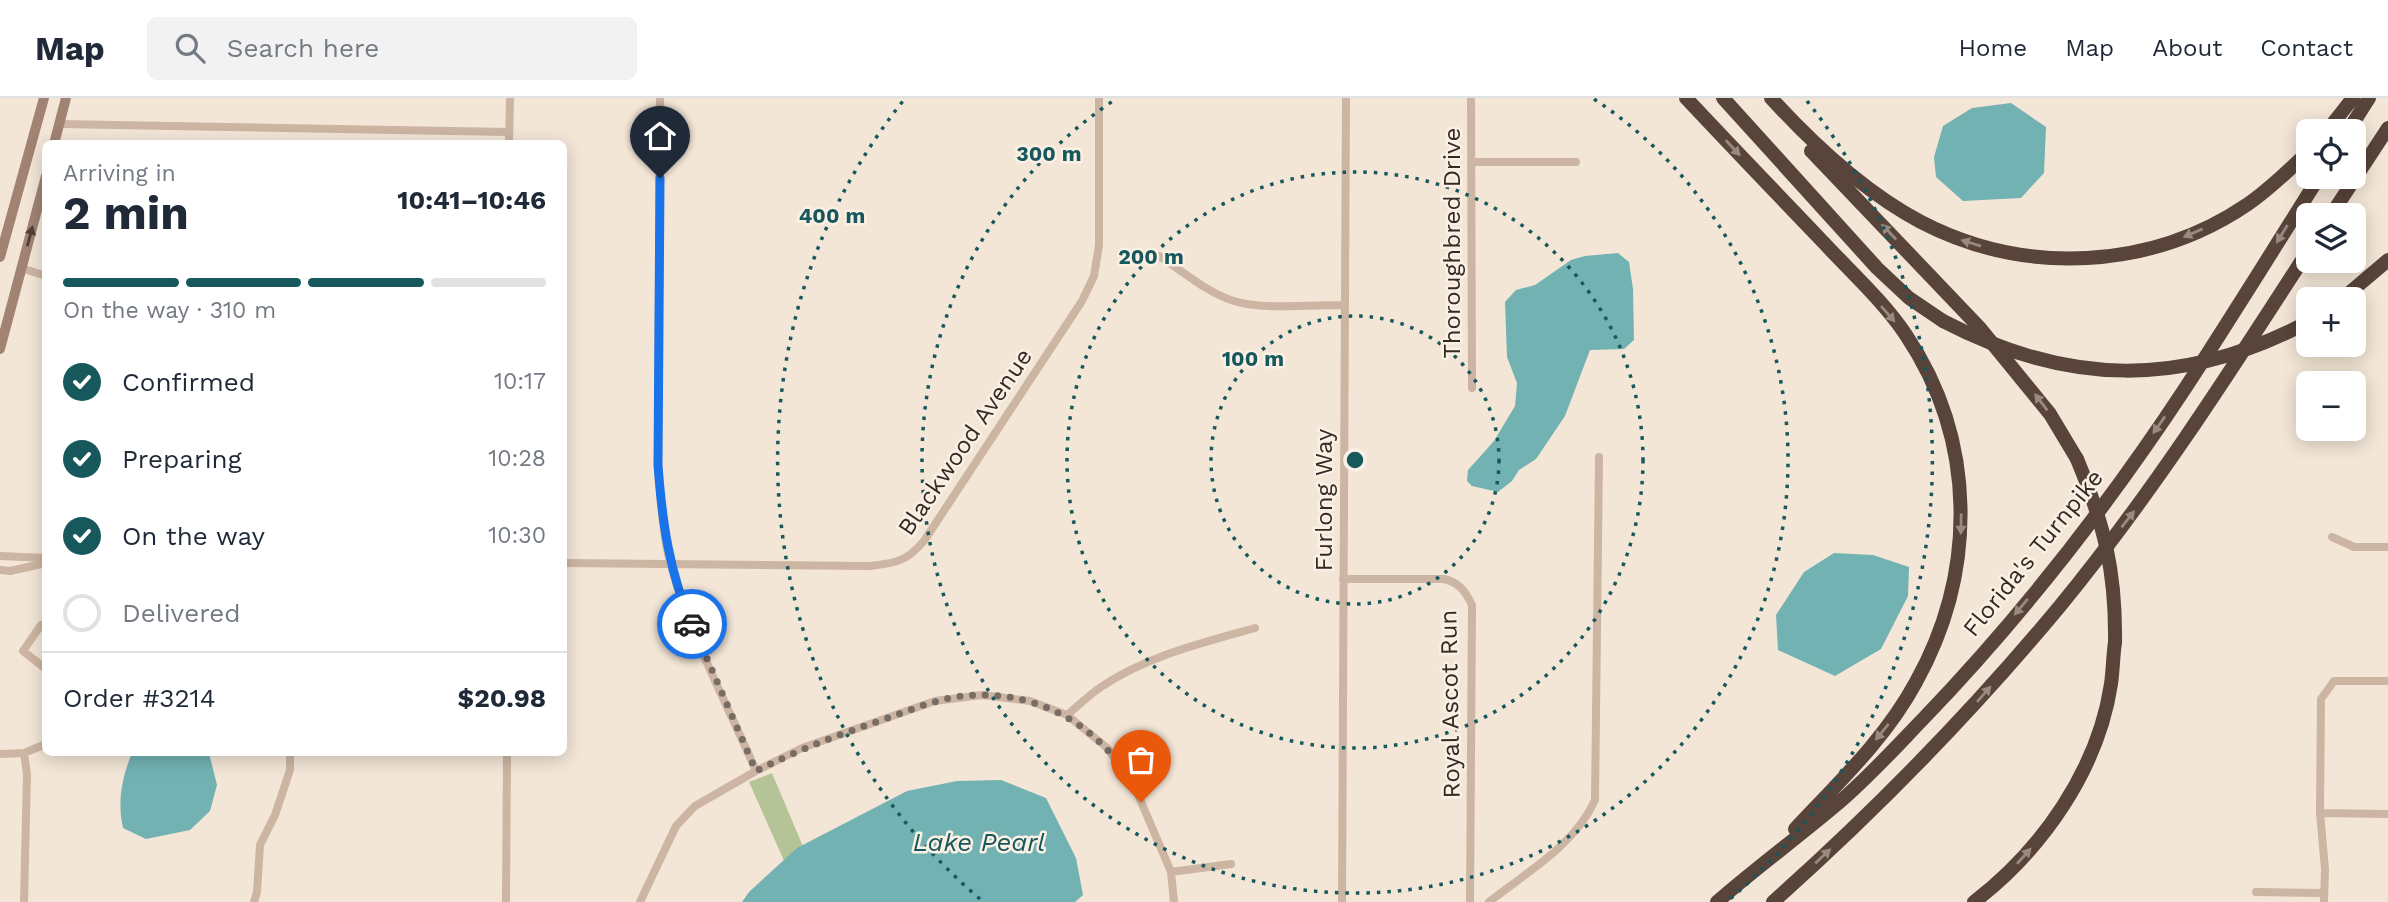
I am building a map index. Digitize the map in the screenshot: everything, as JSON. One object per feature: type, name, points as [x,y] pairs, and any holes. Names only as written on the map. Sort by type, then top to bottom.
[{"type":"highway","points":[[1686,98],[1868,289],[1905,334],[1930,375],[1944,412],[1960,477],[1961,529],[1955,581],[1940,628],[1916,682],[1887,726],[1852,769],[1760,865]]},
{"type":"highway","points":[[1723,98],[1877,268],[1909,298],[1943,321],[1977,339],[2012,353],[2054,364],[2097,370],[2145,371],[2185,367],[2227,358],[2296,329]]},
{"type":"highway","points":[[1760,98],[1979,327],[2050,414],[2077,459],[2095,503],[2109,555],[2116,599],[2115,642],[2110,686],[2098,735],[2079,778],[2054,820],[2024,857],[1974,902]]},
{"type":"highway","points":[[1771,98],[1809,139],[1838,163],[1920,221],[1958,239],[1989,249],[2042,259],[2084,259],[2130,254],[2176,240],[2214,224],[2248,204],[2296,163]]},
{"type":"highway","points":[[2336,119],[2353,98]]},
{"type":"highway","points":[[2356,119],[2369,98]]},
{"type":"highway","points":[[2339,203],[2388,128]]},
{"type":"highway","name":"Florida's Turnpike","points":[[1717,902],[1838,804],[1924,718],[1991,643],[2065,554],[2126,473],[2185,388],[2311,189]]},
{"type":"highway","points":[[2356,287],[2388,260]]},
{"type":"highway","points":[[1773,902],[1892,792],[1977,702],[2060,606],[2136,509],[2209,404],[2296,270]]},
{"type":"main road","points":[[0,257],[44,98]]},
{"type":"main road","points":[[55,140],[66,98]]},
{"type":"main road","points":[[0,349],[42,191]]},
{"type":"street","points":[[509,140],[510,98]]},
{"type":"street","points":[[660,98],[658,465],[662,513],[671,564],[689,618],[756,771]]},
{"type":"street","name":"Blackwood Avenue","points":[[567,563],[870,566],[887,564],[912,555],[924,541],[1082,301],[1094,276],[1099,245],[1099,98]]},
{"type":"street","name":"Furlong Way","points":[[1342,902],[1346,98]]},
{"type":"street","name":"Thoroughbred Drive","points":[[1471,98],[1472,388]]},
{"type":"street","points":[[59,124],[509,132]]},
{"type":"street","points":[[1471,162],[1576,162]]},
{"type":"street","points":[[1160,256],[1212,291],[1234,302],[1254,305],[1343,305]]},
{"type":"street","points":[[21,268],[42,275]]},
{"type":"street","points":[[1489,902],[1573,835],[1587,818],[1595,800],[1599,457]]},
{"type":"street","points":[[2332,537],[2354,547],[2388,547]]},
{"type":"street","points":[[0,556],[42,560]]},
{"type":"street","points":[[0,570],[10,571],[42,561]]},
{"type":"street","name":"Royal Ascot Run","points":[[1343,579],[1444,579],[1456,582],[1466,591],[1472,606],[1470,902]]},
{"type":"street","points":[[42,626],[23,650],[42,666]]},
{"type":"street","points":[[1067,715],[1100,688],[1128,671],[1171,652],[1255,628]]},
{"type":"street","points":[[2256,892],[2324,898],[2325,869],[2320,813],[2321,699],[2334,681],[2388,681]]},
{"type":"street","points":[[640,902],[676,826],[695,806],[802,748],[935,701],[982,695],[1030,701],[1067,715],[1107,747],[1131,778],[1171,872],[1174,902]]},
{"type":"street","points":[[0,754],[24,753],[42,746]]},
{"type":"street","points":[[24,753],[27,774],[24,902]]},
{"type":"street","points":[[254,902],[260,845],[275,815],[290,770],[290,756]]},
{"type":"street","points":[[506,902],[507,756]]},
{"type":"street","points":[[2320,813],[2388,814]]},
{"type":"street","points":[[1171,872],[1231,864]]},
{"type":"green space","points":[[772,773],[815,875],[794,883],[749,782]]},
{"type":"water","points":[[2011,103],[2046,127],[2044,173],[2021,198],[1963,201],[1936,177],[1934,157],[1943,126],[1972,108]]},
{"type":"water","points":[[1618,253],[1629,262],[1633,289],[1634,340],[1624,349],[1590,350],[1565,416],[1536,459],[1519,470],[1512,481],[1498,492],[1472,486],[1467,481],[1468,470],[1494,441],[1515,406],[1517,383],[1507,357],[1505,302],[1516,290],[1535,285],[1571,260]]},
{"type":"water","points":[[1834,553],[1873,555],[1909,567],[1908,596],[1881,649],[1835,676],[1778,650],[1776,615],[1804,572]]},
{"type":"water","points":[[131,756],[210,756],[217,785],[210,811],[190,830],[146,839],[123,828],[120,809]]},
{"type":"water","name":"Lake Pearl","points":[[1001,780],[1046,798],[1076,858],[1083,895],[1075,902],[742,902],[749,892],[797,848],[907,791],[957,781]]},
{"type":"way so far","points":[[692,624],[756,771],[802,748],[935,701],[982,695],[1030,701],[1067,715],[1107,747],[1131,778],[1141,802]]},
{"type":"route","points":[[660,178],[658,465],[662,513],[671,564],[692,624]]}]
